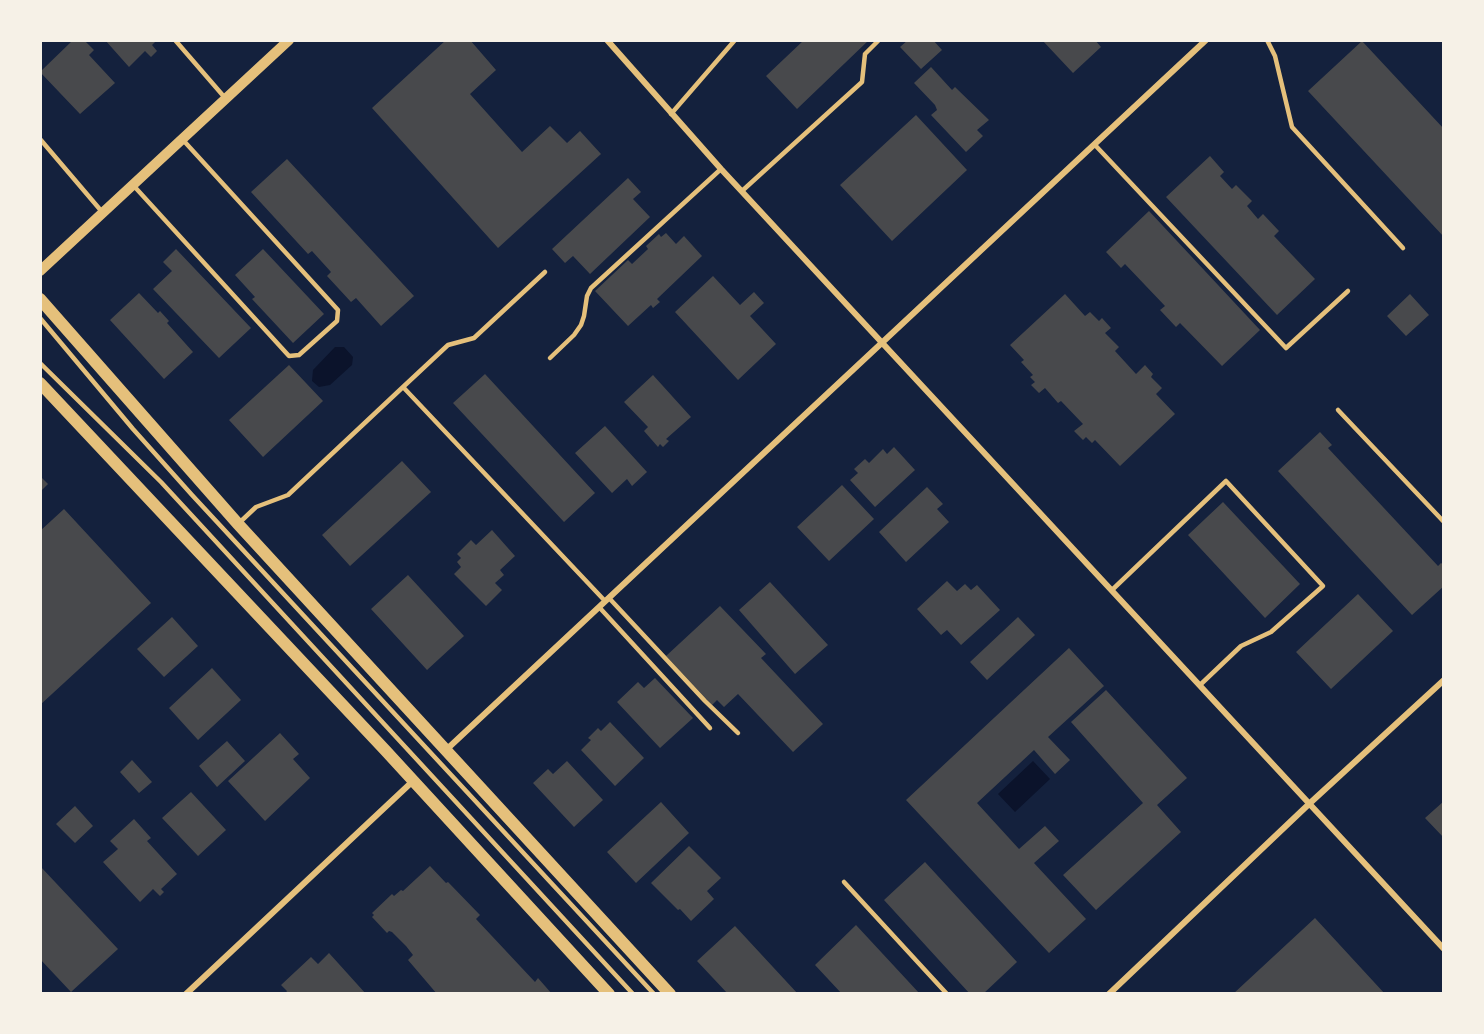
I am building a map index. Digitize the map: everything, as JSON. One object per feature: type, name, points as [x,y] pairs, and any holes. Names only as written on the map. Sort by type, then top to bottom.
[{"type":"main road","points":[[40,299],[238,524],[670,993]]},
{"type":"main road","points":[[40,383],[609,993]]},
{"type":"street","points":[[40,271],[289,40]]},
{"type":"street","points":[[607,40],[721,169],[1443,949]]},
{"type":"street","points":[[446,750],[1206,40]]},
{"type":"street","points":[[1109,993],[1443,680]]},
{"type":"street","points":[[186,993],[413,781]]},
{"type":"lane","points":[[175,40],[226,99]]},
{"type":"lane","points":[[671,114],[735,40]]},
{"type":"lane","points":[[742,191],[862,82],[865,54],[879,40]]},
{"type":"lane","points":[[1267,40],[1275,56],[1292,127],[1403,248]]},
{"type":"lane","points":[[133,185],[289,356],[299,355],[337,321],[338,310],[182,139]]},
{"type":"lane","points":[[40,140],[103,213]]},
{"type":"lane","points":[[1095,145],[1286,348],[1348,291]]},
{"type":"lane","points":[[550,358],[574,336],[581,325],[591,288],[721,169]]},
{"type":"lane","points":[[238,524],[256,507],[288,495],[448,345],[474,338],[544,272]]},
{"type":"lane","points":[[40,318],[126,421],[185,487],[654,993]]},
{"type":"lane","points":[[40,363],[161,482],[633,993]]},
{"type":"lane","points":[[403,387],[604,602],[738,734]]},
{"type":"lane","points":[[1338,410],[1443,522]]},
{"type":"lane","points":[[1112,590],[1226,481],[1323,586],[1271,632],[1241,646],[1200,685]]},
{"type":"lane","points":[[604,602],[710,728]]},
{"type":"lane","points":[[844,882],[947,993]]},
{"type":"water","points":[[335,347],[344,347],[353,357],[352,365],[330,385],[319,387],[312,381],[313,370]]},
{"type":"water","points":[[1033,761],[1050,779],[1015,812],[998,794]]},
{"type":"building","points":[[73,40],[84,40],[94,50],[89,55],[115,83],[80,114],[40,72]]},
{"type":"building","points":[[105,40],[157,40],[152,45],[157,51],[151,57],[145,51],[129,67]]},
{"type":"building","points":[[446,40],[470,40],[496,70],[470,94],[522,152],[550,126],[567,143],[580,131],[601,154],[498,248],[372,108]]},
{"type":"building","points":[[804,40],[869,40],[797,109],[766,76]]},
{"type":"building","points":[[908,40],[933,40],[942,50],[921,69],[900,47]]},
{"type":"building","points":[[1042,40],[1095,40],[1101,47],[1073,73]]},
{"type":"building","points":[[1362,41],[1444,129],[1444,237],[1308,91]]},
{"type":"building","points":[[931,67],[952,90],[955,87],[989,120],[977,130],[983,136],[966,152],[931,115],[937,110],[935,105],[914,83]]},
{"type":"building","points":[[916,115],[967,170],[892,241],[840,185]]},
{"type":"building","points":[[1210,156],[1224,172],[1220,176],[1232,189],[1236,185],[1252,201],[1247,206],[1258,219],[1263,214],[1279,231],[1274,236],[1315,279],[1277,315],[1166,197]]},
{"type":"building","points":[[287,159],[414,296],[381,326],[356,298],[351,302],[327,276],[331,272],[312,251],[308,254],[251,192]]},
{"type":"building","points":[[628,178],[641,192],[633,199],[650,217],[590,274],[573,256],[565,263],[552,249]]},
{"type":"building","points":[[1149,211],[1260,330],[1222,366],[1180,323],[1176,327],[1160,310],[1165,306],[1125,264],[1121,268],[1106,252]]},
{"type":"building","points":[[666,233],[676,244],[684,236],[702,256],[657,299],[660,302],[653,308],[651,305],[628,326],[595,291],[628,260],[632,264],[648,249],[646,246],[659,234],[661,237]]},
{"type":"building","points":[[176,249],[251,328],[219,358],[153,289],[172,271],[163,262]]},
{"type":"building","points":[[263,249],[324,314],[293,343],[252,299],[255,297],[235,275]]},
{"type":"building","points":[[713,276],[740,305],[754,292],[764,303],[750,316],[776,344],[738,380],[675,312]]},
{"type":"building","points":[[139,293],[158,313],[160,311],[169,321],[167,323],[193,352],[164,379],[110,320]]},
{"type":"building","points":[[1065,294],[1085,316],[1090,312],[1099,321],[1102,318],[1111,328],[1105,333],[1119,347],[1115,351],[1136,374],[1145,365],[1153,374],[1151,377],[1162,388],[1156,394],[1175,414],[1120,466],[1095,440],[1092,443],[1086,437],[1083,440],[1074,431],[1083,424],[1061,401],[1058,403],[1045,388],[1039,393],[1031,385],[1035,382],[1030,377],[1033,375],[1021,362],[1024,360],[1010,345]]},
{"type":"building","points":[[1410,294],[1429,315],[1406,336],[1387,316]]},
{"type":"building","points":[[289,365],[323,401],[263,457],[229,420]]},
{"type":"building","points":[[485,374],[595,493],[564,522],[453,403]]},
{"type":"building","points":[[653,375],[691,417],[666,439],[669,441],[663,447],[660,444],[658,447],[644,431],[648,427],[624,402]]},
{"type":"building","points":[[605,426],[647,472],[632,486],[627,479],[612,493],[575,453]]},
{"type":"building","points":[[1320,432],[1332,445],[1328,448],[1438,566],[1441,563],[1444,565],[1444,586],[1412,615],[1278,471]]},
{"type":"building","points":[[894,447],[915,470],[875,507],[850,480],[858,473],[854,469],[865,459],[869,463],[883,449],[887,454]]},
{"type":"building","points":[[402,461],[431,492],[350,566],[322,535]]},
{"type":"building","points":[[40,476],[48,484],[40,492]]},
{"type":"building","points":[[842,485],[874,519],[829,561],[797,527]]},
{"type":"building","points":[[927,487],[943,504],[937,509],[949,522],[906,562],[879,532]]},
{"type":"building","points":[[1223,502],[1300,584],[1265,618],[1188,535]]},
{"type":"building","points":[[64,509],[151,603],[40,705],[40,531]]},
{"type":"building","points":[[492,530],[515,556],[500,570],[504,575],[495,583],[502,590],[486,606],[454,574],[461,567],[457,562],[461,558],[457,554],[471,540],[476,545]]},
{"type":"building","points":[[408,575],[464,636],[427,670],[371,609]]},
{"type":"building","points":[[947,581],[957,591],[965,584],[971,590],[977,585],[1000,610],[961,645],[947,630],[941,635],[917,609]]},
{"type":"building","points":[[770,582],[828,645],[795,674],[739,610]]},
{"type":"building","points":[[1358,594],[1393,631],[1331,689],[1296,652]]},
{"type":"building","points":[[720,606],[766,654],[761,658],[823,724],[793,752],[738,694],[724,707],[717,700],[712,705],[666,656]]},
{"type":"building","points":[[172,617],[198,646],[164,677],[137,649]]},
{"type":"building","points":[[1018,617],[1035,635],[987,680],[970,662]]},
{"type":"building","points":[[1069,648],[1104,686],[1048,737],[1070,760],[1055,774],[1034,750],[977,803],[1019,849],[1045,826],[1059,841],[1034,863],[1086,919],[1049,953],[906,800]]},
{"type":"building","points":[[212,668],[241,700],[198,740],[169,708]]},
{"type":"building","points":[[655,678],[693,718],[660,748],[617,702],[638,682],[644,688]]},
{"type":"building","points":[[1106,690],[1187,778],[1157,805],[1181,832],[1096,910],[1063,875],[1143,803],[1071,722]]},
{"type":"building","points":[[610,722],[644,758],[615,786],[581,750],[598,728],[601,731]]},
{"type":"building","points":[[280,733],[299,754],[293,759],[310,778],[265,821],[228,781]]},
{"type":"building","points":[[227,741],[245,761],[217,787],[199,766]]},
{"type":"building","points":[[132,760],[152,782],[139,793],[120,772]]},
{"type":"building","points":[[567,761],[603,800],[574,827],[533,783],[548,769],[553,774]]},
{"type":"building","points":[[191,792],[226,830],[198,856],[162,818]]},
{"type":"building","points":[[1444,801],[1444,838],[1425,818]]},
{"type":"building","points":[[661,802],[689,833],[636,883],[607,852]]},
{"type":"building","points":[[75,806],[93,826],[75,843],[56,824]]},
{"type":"building","points":[[134,819],[151,838],[147,841],[177,874],[161,889],[164,892],[160,896],[153,889],[140,902],[103,862],[118,849],[110,841]]},
{"type":"building","points":[[689,846],[721,878],[707,891],[714,899],[691,921],[651,883]]},
{"type":"building","points":[[925,862],[1017,962],[983,994],[970,994],[884,900]]},
{"type":"building","points":[[40,866],[118,949],[71,992],[40,959]]},
{"type":"building","points":[[430,866],[480,915],[476,919],[535,982],[538,978],[552,994],[437,994],[408,960],[413,955],[406,946],[392,932],[387,933],[372,917],[374,915],[372,913],[392,894],[394,896],[401,890],[403,891]]},
{"type":"building","points":[[1315,918],[1385,994],[1233,994]]},
{"type":"building","points":[[856,925],[920,994],[842,994],[815,965]]},
{"type":"building","points":[[735,926],[798,994],[728,994],[697,961]]},
{"type":"building","points":[[329,953],[366,994],[285,994],[287,991],[281,985],[311,957],[318,964]]}]
